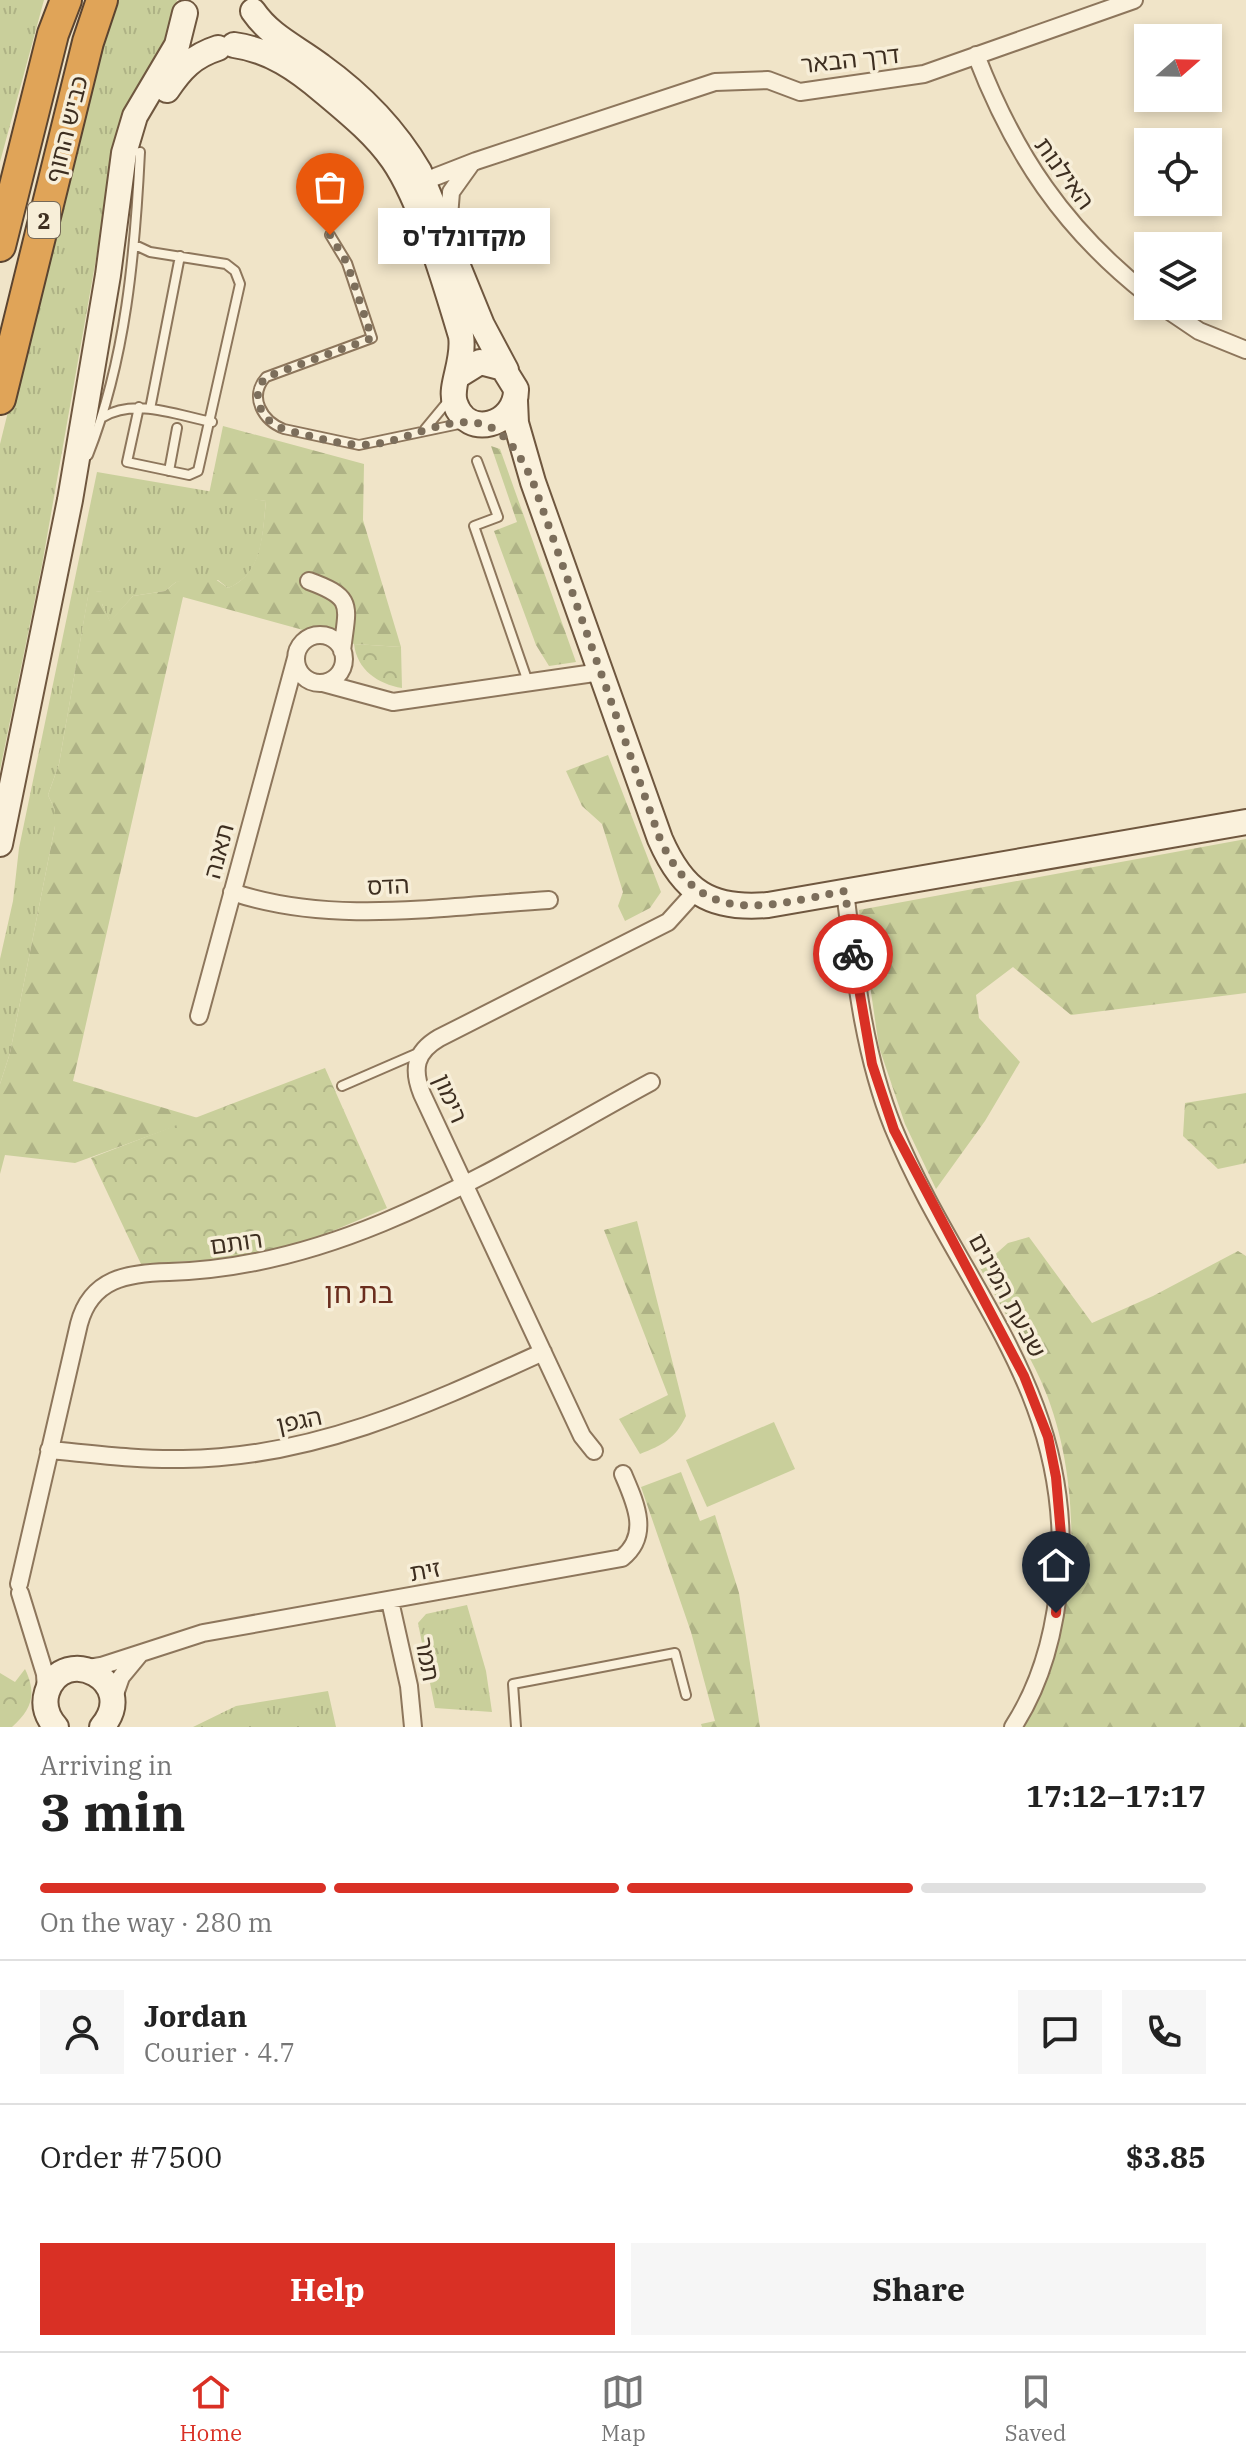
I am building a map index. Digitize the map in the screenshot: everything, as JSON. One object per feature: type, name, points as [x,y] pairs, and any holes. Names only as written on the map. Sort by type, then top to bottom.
[{"type":"highway","name":"כביש החוף","points":[[0,246],[53,34],[66,0]]},
{"type":"highway","name":"כביש החוף","points":[[0,399],[88,42],[102,0]]},
{"type":"main road","points":[[108,275],[140,152],[154,112],[182,68],[201,54],[226,46],[251,28],[252,5]]},
{"type":"main road","points":[[252,5],[270,33],[320,65],[365,103],[406,148],[461,336],[458,410],[513,448],[533,482]]},
{"type":"main road","points":[[187,6],[191,33],[207,46],[258,49],[303,74],[370,132],[417,186],[449,244],[485,333],[514,383],[516,423],[533,482],[660,839],[677,872],[696,891],[714,901],[748,906],[1246,822]]},
{"type":"main road","points":[[0,844],[70,500],[127,141],[141,104],[177,45],[187,6]]},
{"type":"main road","points":[[457,380],[480,362],[492,363],[506,370]]},
{"type":"main road","points":[[482,425],[506,417],[515,401]]},
{"type":"main road","points":[[33,1727],[56,1678],[77,1669],[103,1679],[109,1717]]},
{"type":"main road","points":[[46,1697],[47,1714],[56,1727]]},
{"type":"street","name":"דרך הבאר","points":[[417,186],[476,161],[715,82],[768,80],[800,92],[924,74],[1134,0]]},
{"type":"street","name":"האילנות","points":[[976,55],[1016,147],[1088,243],[1134,283]]},
{"type":"street","points":[[449,244],[447,213],[451,192],[461,174],[476,161]]},
{"type":"street","points":[[1183,320],[1199,331],[1246,350]]},
{"type":"street","points":[[284,699],[296,688],[318,683],[339,673],[347,611],[344,601],[333,589],[309,581]]},
{"type":"street","points":[[371,696],[355,680],[334,639],[316,635],[300,645],[296,658],[302,675],[318,683],[393,702],[601,672]]},
{"type":"street","name":"תאנה","points":[[199,1016],[296,658]]},
{"type":"street","name":"רימון","points":[[594,1451],[582,1436],[417,1083],[415,1065],[421,1052],[439,1038],[668,922],[696,891]]},
{"type":"street","name":"שבעת המינים","points":[[845,891],[860,1007],[882,1098],[910,1162],[1024,1376],[1041,1417],[1052,1457],[1061,1535],[1056,1613],[1043,1666],[1013,1727]]},
{"type":"street","name":"הדס","points":[[232,892],[282,907],[324,912],[549,900]]},
{"type":"street","name":"רותם","points":[[46,1697],[45,1674],[20,1589],[82,1310],[105,1284],[140,1273],[226,1269],[295,1256],[364,1233],[464,1184],[651,1082]]},
{"type":"street","name":"הגפן","points":[[49,1450],[183,1459],[291,1447],[393,1418],[543,1352]]},
{"type":"street","name":"זית","points":[[77,1669],[101,1666],[203,1633],[622,1558],[633,1550],[640,1527],[623,1474]]},
{"type":"street","name":"תמר","points":[[390,1601],[409,1686],[413,1727]]},
{"type":"street","points":[[35,1643],[49,1657],[77,1669]]},
{"type":"street","points":[[109,1717],[121,1677],[145,1650]]},
{"type":"lane","points":[[70,500],[103,417],[135,245],[140,152]]},
{"type":"lane","points":[[330,235],[347,263],[372,338],[266,377],[258,397],[262,413],[284,429],[341,444],[379,443],[460,424],[482,425]]},
{"type":"lane","points":[[135,245],[150,252],[226,264],[235,271],[240,284],[212,422],[198,471],[189,475],[127,462],[139,407]]},
{"type":"lane","points":[[150,409],[180,256]]},
{"type":"lane","points":[[421,432],[439,416],[457,380]]},
{"type":"lane","points":[[103,417],[119,408],[139,407],[212,422]]},
{"type":"lane","points":[[169,471],[177,428]]},
{"type":"lane","points":[[477,461],[498,517],[474,526],[528,683]]},
{"type":"lane","points":[[342,1086],[421,1052]]},
{"type":"lane","points":[[516,1727],[513,1684],[675,1653],[686,1695]]},
{"type":"green space","points":[[0,0],[44,0],[0,162]]},
{"type":"green space","points":[[115,0],[177,0],[169,38],[121,117],[42,565],[0,770],[0,444],[67,174]]},
{"type":"green space","points":[[223,426],[364,464],[363,520],[401,647],[354,644],[183,597],[73,1081],[198,1118],[75,1163],[5,1155],[0,1174],[0,1084],[10,1053],[55,826],[55,810],[48,795],[59,764],[89,590],[102,592],[102,604],[110,621],[133,596],[165,591],[176,582],[208,574],[228,588],[248,573],[259,552],[266,501],[209,494]]},
{"type":"green space","points":[[491,446],[500,449],[576,662],[549,666],[536,645],[494,531],[517,522]]},
{"type":"green space","points":[[97,472],[266,501],[262,540],[249,573],[228,588],[218,580],[176,582],[165,591],[133,596],[110,622],[102,604],[102,592],[89,591],[59,764],[48,795],[55,810],[55,826],[10,1053],[0,1084],[0,959],[13,901],[19,848]]},
{"type":"green space","points":[[354,644],[401,647],[402,688],[370,674],[359,661]]},
{"type":"green space","points":[[608,755],[661,892],[650,908],[625,921],[618,906],[623,892],[602,824],[582,806],[566,771]]},
{"type":"green space","points":[[1246,839],[1246,993],[1071,1015],[1013,967],[976,995],[979,1018],[1020,1062],[985,1121],[936,1189],[905,1124],[879,1047],[859,910]]},
{"type":"green space","points":[[325,1068],[387,1208],[316,1238],[238,1258],[141,1264],[91,1158]]},
{"type":"green space","points":[[1246,1093],[1246,1163],[1218,1169],[1183,1136],[1185,1103]]},
{"type":"green space","points":[[637,1221],[686,1416],[668,1440],[640,1454],[619,1419],[668,1395],[604,1230]]},
{"type":"green space","points":[[1029,1237],[1092,1323],[1153,1296],[1238,1251],[1246,1256],[1246,1727],[1022,1727],[1042,1690],[1057,1648],[1071,1557],[1071,1510],[1056,1421],[1041,1381],[980,1268],[1008,1243]]},
{"type":"green space","points":[[774,1422],[795,1469],[707,1507],[686,1460]]},
{"type":"green space","points":[[681,1472],[700,1521],[715,1515],[739,1593],[760,1727],[702,1727],[701,1724],[715,1721],[691,1632],[641,1487]]},
{"type":"green space","points":[[467,1605],[486,1671],[492,1712],[435,1708],[418,1623],[426,1614]]},
{"type":"green space","points":[[25,1669],[31,1686],[28,1707],[12,1727],[0,1727],[0,1673],[15,1682]]},
{"type":"green space","points":[[328,1691],[336,1727],[193,1727],[236,1706]]},
{"type":"way so far","points":[[330,235],[347,263],[372,338],[266,377],[261,382],[258,397],[262,413],[275,426],[350,445],[390,441],[467,423],[487,425],[501,436],[519,456],[533,482],[660,839],[677,872],[700,894],[730,905],[768,905],[845,891],[853,954]]},
{"type":"place","name":"מקדונלד'ס","points":[[330,235]]},
{"type":"district","name":"בת חן","points":[[359,1292]]},
{"type":"route","points":[[853,954],[864,1030],[894,1130],[1024,1376],[1048,1437],[1059,1496],[1061,1535],[1056,1613]]}]
